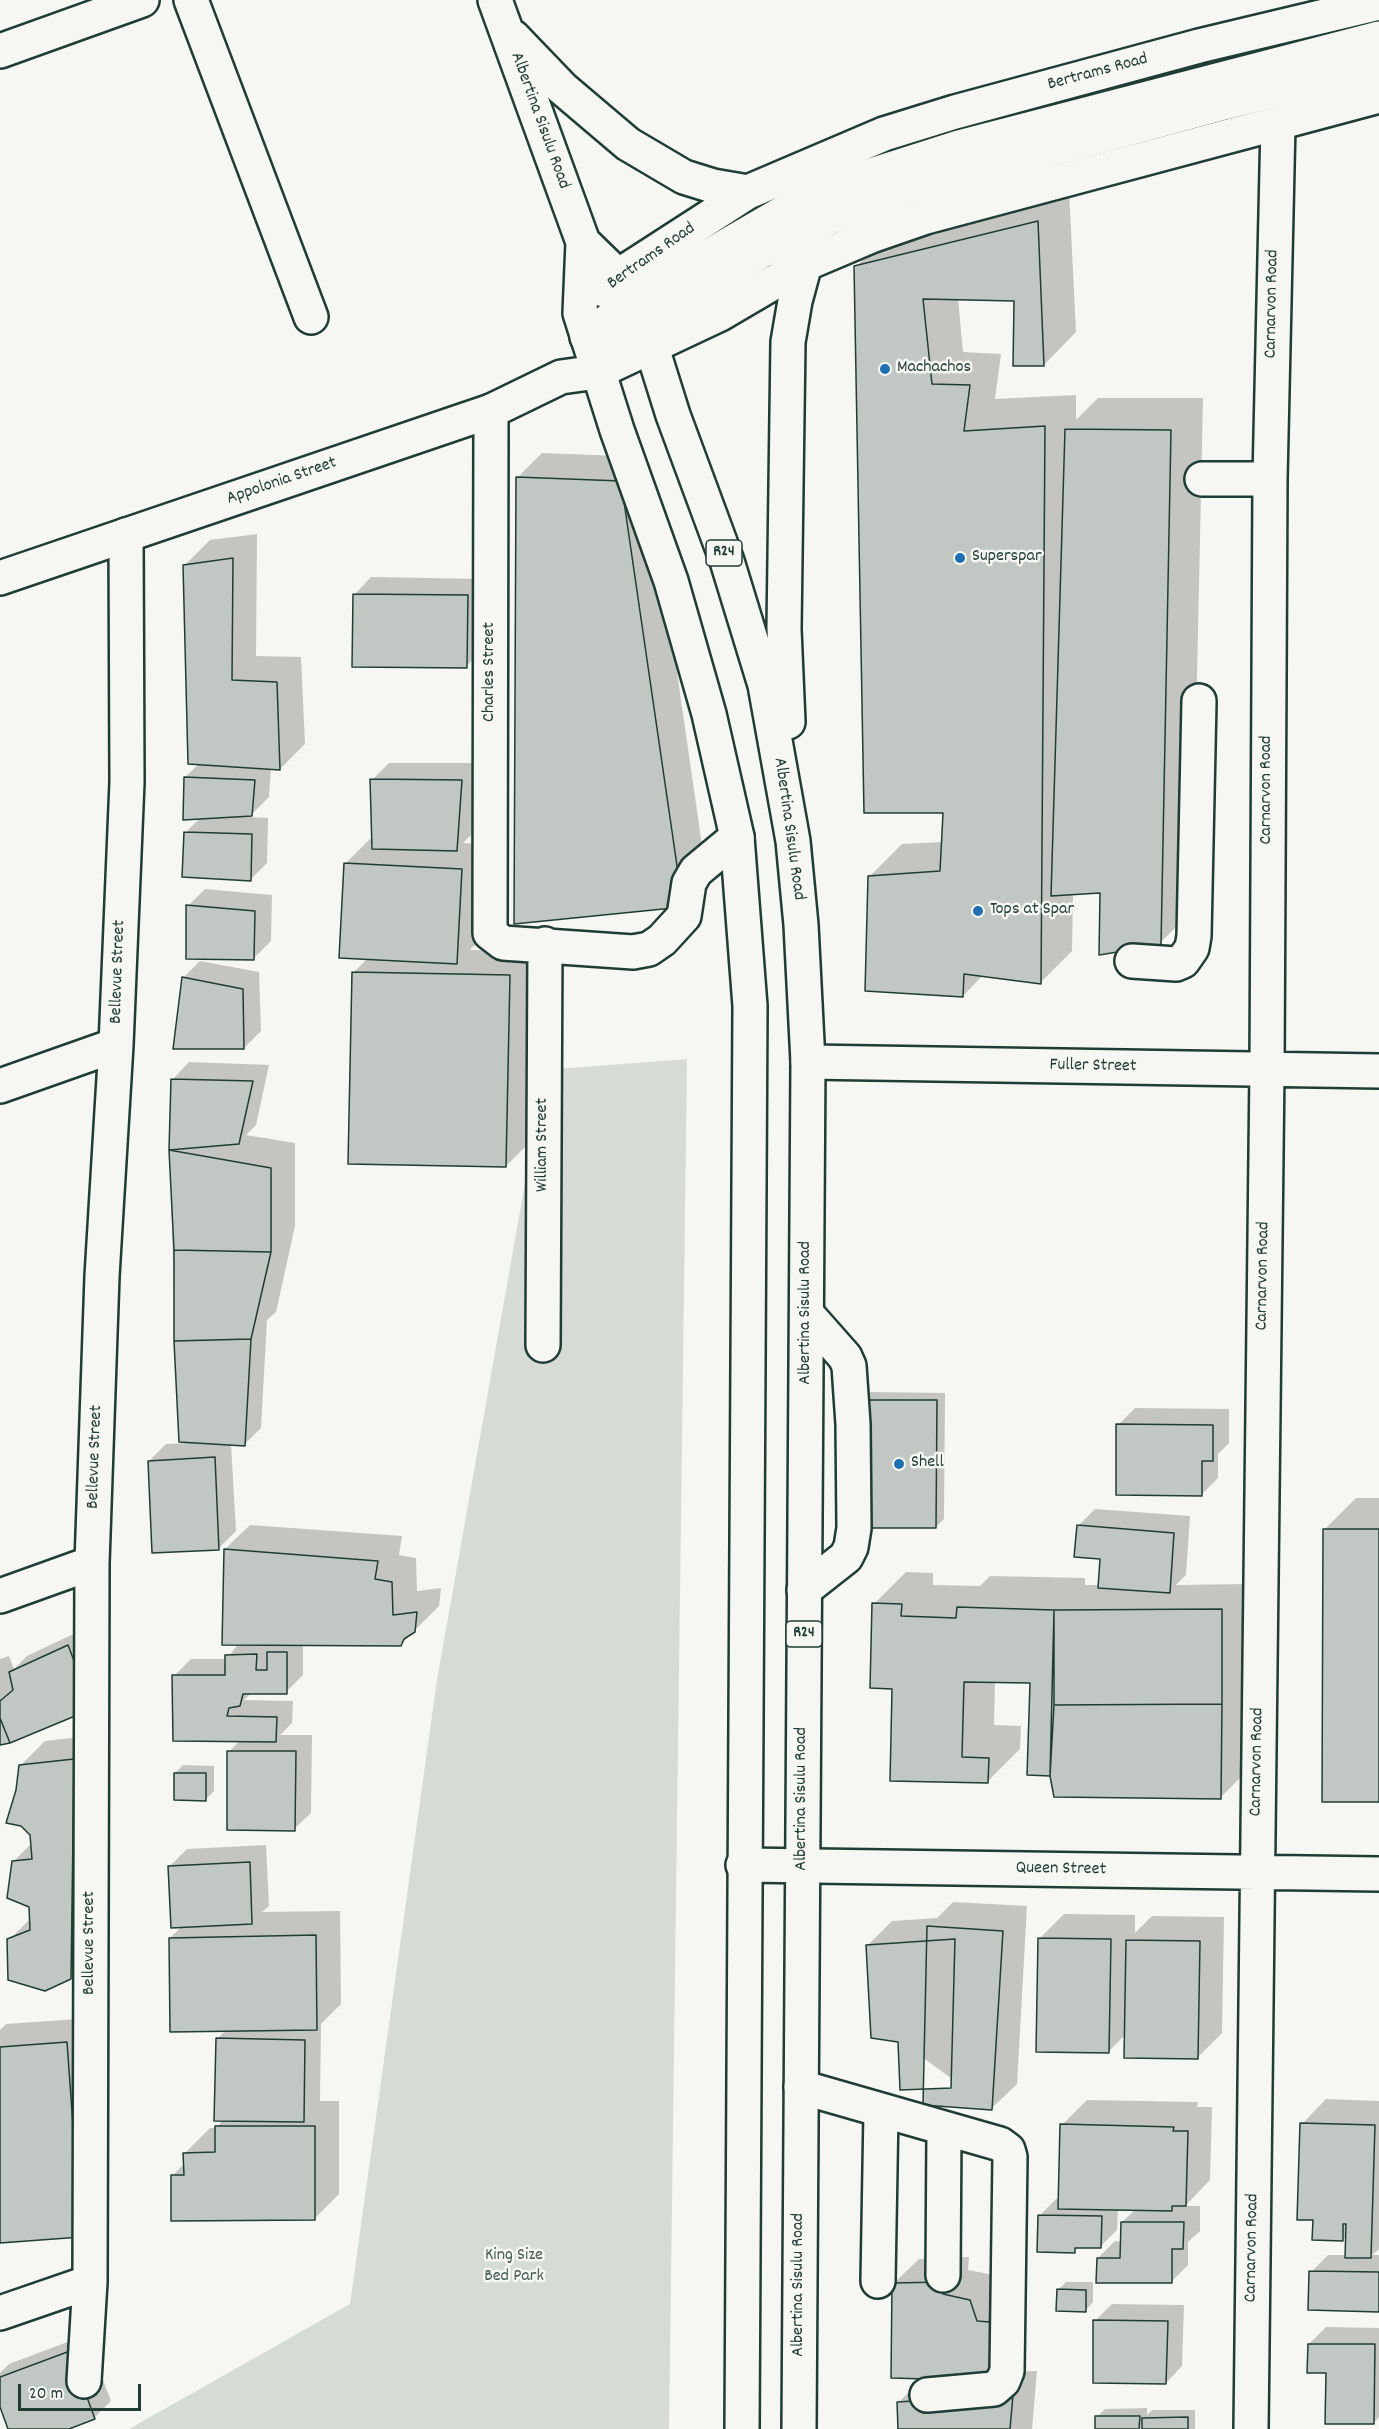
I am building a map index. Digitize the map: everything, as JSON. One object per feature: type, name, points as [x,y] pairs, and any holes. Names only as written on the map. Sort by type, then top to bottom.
[{"type":"main road","points":[[0,51],[142,0]]},
{"type":"main road","points":[[191,0],[311,316]]},
{"type":"main road","name":"Bertrams Road","points":[[561,377],[589,343],[636,314],[748,192],[884,134],[955,112],[1301,19],[1379,3]]},
{"type":"main road","points":[[500,15],[577,102],[636,150],[684,177],[713,186],[748,192]]},
{"type":"main road","name":"Albertina Sisulu Road","points":[[500,15],[583,242],[636,314],[727,561],[765,685],[793,841],[801,925],[808,1062],[799,2429]]},
{"type":"main road","points":[[561,377],[589,343],[636,314],[786,211],[837,186],[885,169],[993,138],[1379,38]]},
{"type":"main road","points":[[636,314],[829,218],[907,189],[1220,104],[1379,64]]},
{"type":"main road","name":"Bertrams Road","points":[[636,314],[720,314],[806,264],[926,217],[1379,96]]},
{"type":"main road","name":"Carnarvon Road","points":[[1251,2429],[1267,1069],[1270,479],[1278,124]]},
{"type":"main road","name":"Albertina Sisulu Road","points":[[583,242],[589,343],[671,581],[709,714],[738,837],[750,1006],[743,1865],[742,2429]]},
{"type":"main road","points":[[793,841],[784,629],[785,446],[788,342],[795,302],[806,264]]},
{"type":"main road","name":"Appolonia Street","points":[[0,578],[491,411],[561,377]]},
{"type":"main road","name":"Charles Street","points":[[491,411],[490,933],[503,943],[545,944]]},
{"type":"main road","points":[[1202,479],[1270,479]]},
{"type":"main road","name":"Bellevue Street","points":[[84,2381],[90,2282],[92,1563],[102,1276],[116,1045],[127,782],[126,535]]},
{"type":"main road","points":[[1132,961],[1176,964],[1183,961],[1192,948],[1199,701]]},
{"type":"main road","points":[[545,944],[633,952],[649,949],[662,940],[684,916],[689,883],[696,871],[738,837]]},
{"type":"main road","name":"William Street","points":[[543,1345],[545,944]]},
{"type":"main road","points":[[0,1086],[116,1045]]},
{"type":"main road","name":"Fuller Street","points":[[808,1062],[1379,1071]]},
{"type":"main road","points":[[804,1590],[846,1557],[851,1547],[854,1528],[853,1424],[849,1366],[845,1357],[807,1314]]},
{"type":"main road","points":[[0,1596],[92,1563]]},
{"type":"main road","name":"Queen Street","points":[[743,1865],[1379,1874]]},
{"type":"main road","points":[[801,2087],[944,2130],[1000,2144],[1008,2150],[1010,2157],[1007,2371],[1004,2381],[994,2389],[927,2395]]},
{"type":"main road","points":[[878,2281],[881,2111]]},
{"type":"main road","points":[[943,2275],[944,2130]]},
{"type":"main road","points":[[0,2313],[90,2282]]},
{"type":"green space","name":"King Size Bed Park","points":[[687,1059],[669,2429],[129,2429],[350,2304],[437,1680],[545,1070]]},
{"type":"building","points":[[1038,221],[1044,366],[1013,366],[1014,301],[923,299],[932,384],[970,385],[964,431],[1045,426],[1041,984],[964,974],[963,997],[865,991],[868,876],[940,871],[943,813],[864,813],[854,266]]},
{"type":"building","points":[[1065,429],[1171,430],[1161,945],[1099,955],[1100,893],[1051,896]]},
{"type":"building","points":[[516,477],[621,481],[683,907],[514,924]]},
{"type":"building","points":[[233,558],[232,680],[277,682],[280,770],[188,764],[183,565]]},
{"type":"building","points":[[353,594],[468,595],[467,668],[352,667]]},
{"type":"building","points":[[184,777],[255,780],[252,816],[183,820]]},
{"type":"building","points":[[370,779],[462,780],[457,851],[372,849]]},
{"type":"building","points":[[184,832],[252,834],[251,881],[182,877]]},
{"type":"building","points":[[344,863],[462,869],[457,964],[339,958]]},
{"type":"building","points":[[186,905],[255,911],[254,960],[186,959]]},
{"type":"building","points":[[352,972],[510,975],[506,1167],[348,1164]]},
{"type":"building","points":[[182,977],[243,989],[244,1049],[173,1049]]},
{"type":"building","points":[[171,1079],[253,1081],[239,1144],[169,1150]]},
{"type":"building","points":[[169,1150],[271,1168],[271,1252],[174,1250]]},
{"type":"building","points":[[174,1250],[271,1252],[251,1339],[174,1341]]},
{"type":"building","points":[[251,1339],[245,1446],[179,1442],[174,1341]]},
{"type":"building","points":[[859,1400],[937,1400],[936,1528],[858,1528]]},
{"type":"building","points":[[1116,1424],[1213,1425],[1213,1461],[1202,1461],[1202,1496],[1116,1495]]},
{"type":"building","points":[[215,1457],[219,1550],[152,1553],[148,1461]]},
{"type":"building","points":[[1077,1525],[1174,1533],[1170,1593],[1098,1588],[1100,1559],[1074,1557]]},
{"type":"building","points":[[1323,1529],[1379,1529],[1379,1802],[1322,1802]]},
{"type":"building","points":[[224,1549],[378,1561],[375,1579],[392,1582],[393,1615],[417,1612],[415,1632],[404,1639],[401,1646],[222,1645]]},
{"type":"building","points":[[872,1603],[902,1604],[901,1616],[956,1618],[957,1607],[1054,1610],[1050,1776],[1027,1775],[1030,1683],[964,1682],[962,1757],[989,1758],[988,1783],[890,1781],[892,1689],[870,1688]]},
{"type":"building","points":[[1222,1609],[1222,1704],[1054,1705],[1054,1610]]},
{"type":"building","points":[[68,1645],[76,1666],[87,1711],[10,1743],[0,1718],[0,1701],[13,1690],[9,1672]]},
{"type":"building","points":[[267,1652],[287,1652],[287,1694],[243,1694],[240,1706],[229,1708],[227,1716],[277,1717],[276,1742],[173,1741],[172,1675],[225,1675],[225,1655],[257,1654],[256,1670],[267,1670]]},
{"type":"building","points":[[1222,1704],[1221,1799],[1054,1797],[1050,1776],[1054,1705]]},
{"type":"building","points":[[0,1718],[10,1743],[0,1745]]},
{"type":"building","points":[[227,1751],[296,1751],[295,1831],[227,1830]]},
{"type":"building","points":[[74,1759],[71,1979],[45,1991],[8,1980],[7,1939],[30,1930],[29,1907],[7,1898],[12,1861],[32,1859],[30,1835],[21,1826],[6,1823],[16,1790],[19,1765]]},
{"type":"building","points":[[174,1773],[206,1773],[206,1801],[174,1800]]},
{"type":"building","points":[[250,1862],[252,1924],[171,1928],[168,1866]]},
{"type":"building","points":[[927,1926],[1003,1931],[992,2110],[923,2105]]},
{"type":"building","points":[[316,1935],[317,2030],[170,2032],[169,1938]]},
{"type":"building","points":[[1038,1938],[1111,1939],[1109,2053],[1036,2052]]},
{"type":"building","points":[[955,1939],[951,2088],[900,2090],[898,2042],[871,2038],[866,1945]]},
{"type":"building","points":[[1126,1940],[1200,1941],[1198,2059],[1124,2058]]},
{"type":"building","points":[[216,2038],[305,2040],[304,2122],[214,2121]]},
{"type":"building","points":[[67,2042],[81,2237],[0,2243],[0,2047]]},
{"type":"building","points":[[1300,2123],[1375,2125],[1371,2258],[1345,2258],[1346,2224],[1343,2224],[1343,2241],[1312,2240],[1313,2220],[1297,2220]]},
{"type":"building","points":[[1060,2124],[1174,2127],[1173,2131],[1188,2131],[1186,2206],[1172,2206],[1172,2211],[1058,2209]]},
{"type":"building","points":[[215,2126],[315,2126],[315,2220],[171,2221],[171,2175],[184,2175],[183,2153],[215,2152]]},
{"type":"building","points":[[1038,2215],[1102,2216],[1101,2248],[1075,2248],[1075,2253],[1037,2252]]},
{"type":"building","points":[[1121,2222],[1184,2222],[1183,2249],[1172,2249],[1172,2283],[1096,2283],[1097,2258],[1120,2258]]},
{"type":"building","points":[[1309,2271],[1379,2272],[1379,2312],[1308,2310]]},
{"type":"building","points":[[945,2282],[943,2294],[970,2300],[977,2321],[1003,2323],[998,2381],[891,2378],[892,2283]]},
{"type":"building","points":[[1057,2289],[1086,2290],[1086,2312],[1056,2311]]},
{"type":"building","points":[[1093,2320],[1168,2321],[1166,2384],[1093,2383]]},
{"type":"building","points":[[1308,2344],[1375,2344],[1374,2424],[1325,2424],[1326,2373],[1307,2373]]},
{"type":"building","points":[[70,2351],[95,2419],[69,2429],[8,2429],[0,2407],[0,2377]]},
{"type":"building","points":[[1013,2395],[1010,2429],[898,2429],[897,2402]]},
{"type":"building","points":[[1095,2416],[1140,2416],[1139,2429],[1095,2429]]},
{"type":"building","points":[[1188,2417],[1188,2429],[1142,2429],[1142,2418]]},
{"type":"place","name":"Machachos","points":[[885,369]]},
{"type":"place","name":"Superspar","points":[[960,558]]},
{"type":"place","name":"Tops at Spar","points":[[978,911]]},
{"type":"place","name":"Shell","points":[[899,1464]]}]
